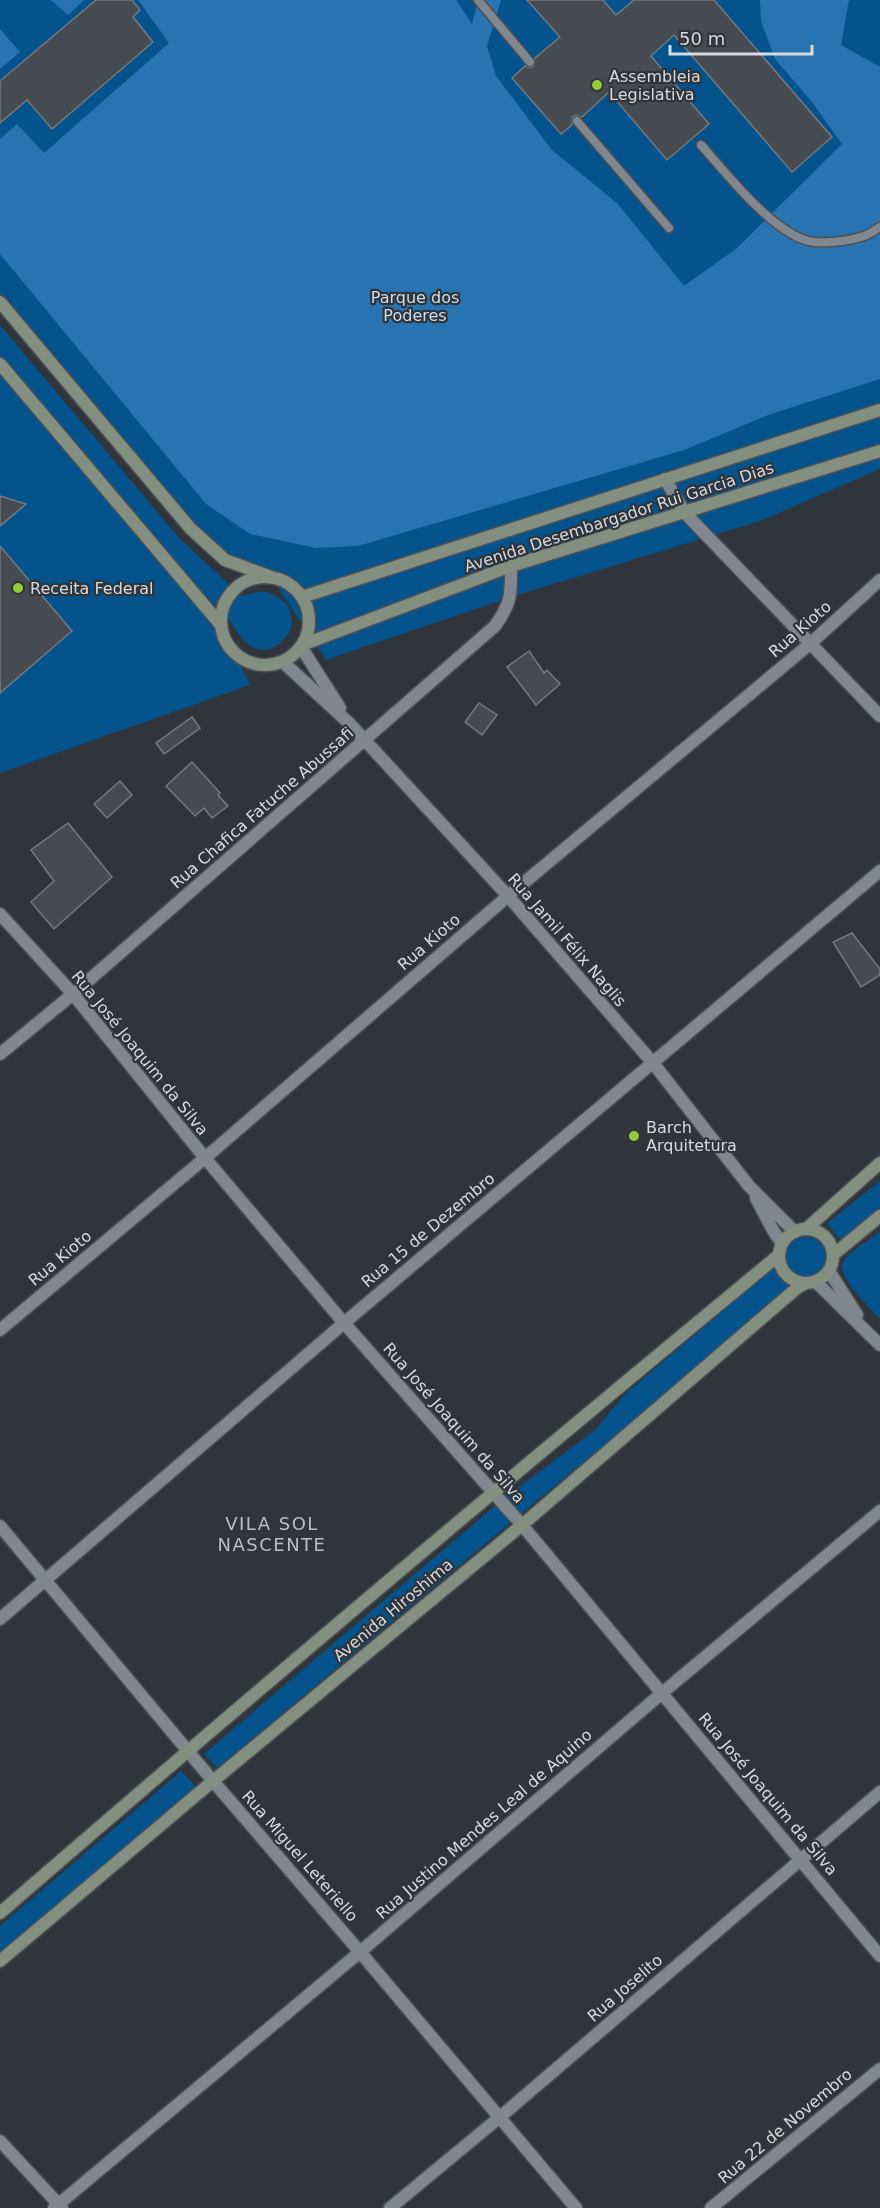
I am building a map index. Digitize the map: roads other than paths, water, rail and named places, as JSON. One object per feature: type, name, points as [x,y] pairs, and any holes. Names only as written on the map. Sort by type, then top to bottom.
[{"type":"main road","points":[[0,302],[190,528],[225,560],[289,583],[302,597],[309,613],[309,630],[301,646],[283,662],[267,665],[250,662],[236,654],[226,641],[221,625],[0,364]]},
{"type":"main road","name":"Avenida Desembargador Rui Garcia Dias","points":[[302,597],[880,410]]},
{"type":"main road","name":"Avenida Desembargador Rui Garcia Dias","points":[[301,646],[511,566],[880,451]]},
{"type":"main road","points":[[221,625],[223,609],[229,595],[241,584],[255,578],[271,577]]},
{"type":"main road","points":[[801,1231],[821,1234],[831,1247],[833,1255],[829,1270],[823,1277],[811,1282],[797,1282],[784,1271],[780,1263],[781,1249],[801,1231],[880,1163]]},
{"type":"main road","points":[[833,1255],[880,1216]]},
{"type":"main road","name":"Avenida Hiroshima","points":[[0,1913],[188,1750],[781,1249]]},
{"type":"main road","name":"Avenida Hiroshima","points":[[0,1961],[522,1525],[797,1288],[811,1282]]},
{"type":"street","points":[[664,479],[685,513],[880,716]]},
{"type":"street","name":"Rua Chafica Fatuche Abussafi","points":[[0,1054],[73,994],[495,626],[508,608],[512,591],[511,566]]},
{"type":"street","name":"Rua Kioto","points":[[0,1330],[205,1158],[508,896],[811,643],[880,579]]},
{"type":"street","name":"Rua Jamil Félix Naglis","points":[[301,646],[350,724]]},
{"type":"street","name":"Rua Jamil Félix Naglis","points":[[283,662],[365,740],[508,896],[652,1063],[749,1186],[781,1249]]},
{"type":"street","name":"Rua 15 de Dezembro","points":[[0,1619],[344,1323],[880,871]]},
{"type":"street","name":"Rua José Joaquim da Silva","points":[[0,914],[73,994],[205,1158],[344,1323],[522,1525],[880,1956]]},
{"type":"street","name":"Rua Jamil Félix Naglis","points":[[749,1186],[801,1231]]},
{"type":"street","points":[[829,1270],[876,1340]]},
{"type":"street","points":[[811,1282],[876,1340]]},
{"type":"street","name":"Rua Justino Mendes Leal de Aquino","points":[[58,2207],[662,1693],[880,1511]]},
{"type":"street","name":"Rua Miguel Leteriello","points":[[0,1526],[213,1781],[576,2208]]},
{"type":"street","name":"Rua Joselito","points":[[390,2208],[500,2117],[880,1792]]},
{"type":"street","name":"Rua 22 de Novembro","points":[[711,2208],[880,2069]]},
{"type":"street","points":[[0,2141],[58,2207]]},
{"type":"lane","points":[[478,0],[530,62]]},
{"type":"lane","points":[[577,121],[669,228]]},
{"type":"lane","points":[[700,145],[740,189],[783,229],[807,241],[839,241],[865,236],[880,227]]},
{"type":"place","name":"Assembleia Legislativa","points":[[597,85]]},
{"type":"place","name":"Receita Federal","points":[[18,588]]},
{"type":"place","name":"Barch Arquitetura","points":[[634,1136]]},
{"type":"district","name":"VILA SOL NASCENTE","points":[[272,1534]]},
{"type":"park label","name":"Parque dos Poderes","points":[[415,306]]}]
